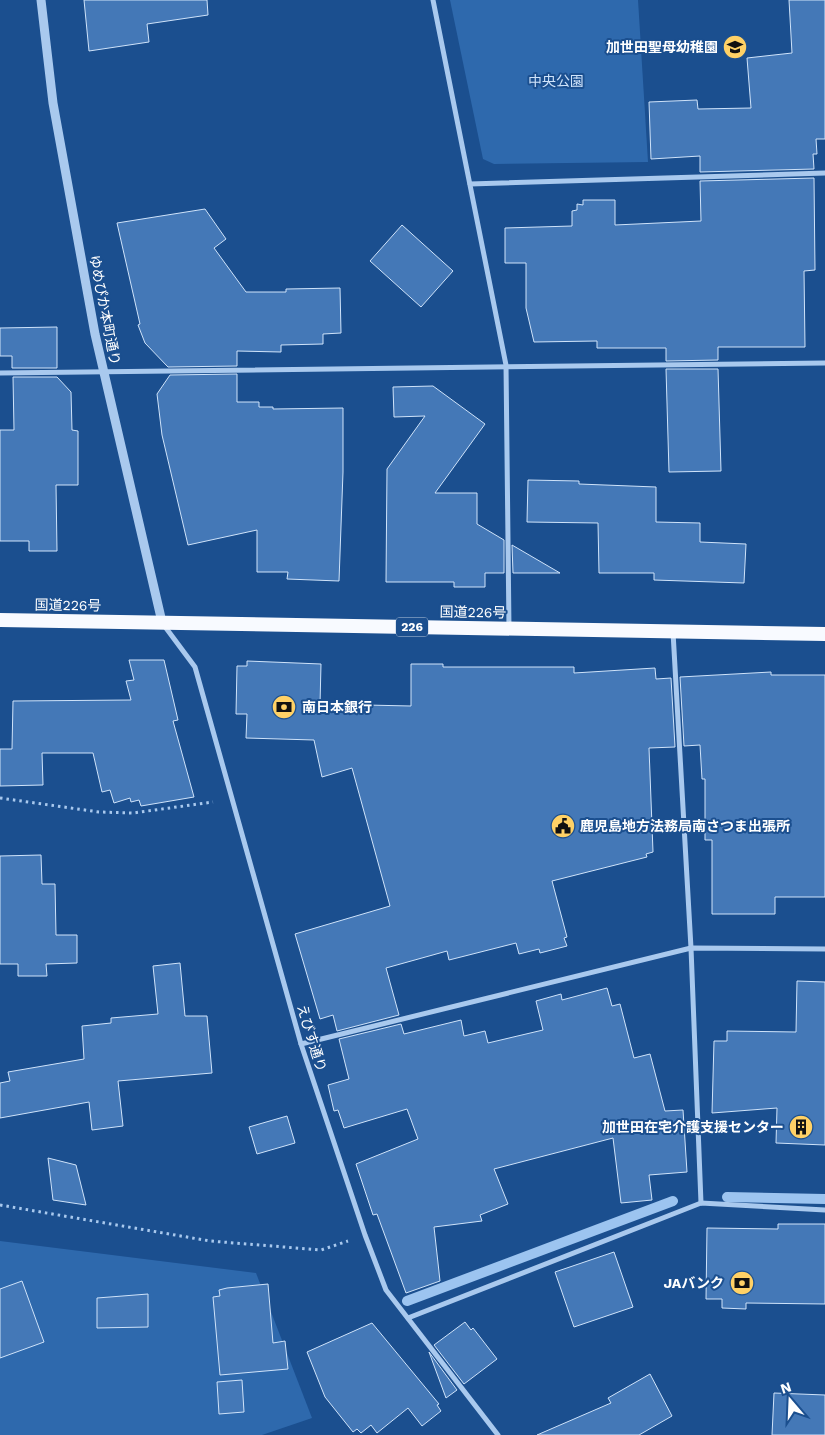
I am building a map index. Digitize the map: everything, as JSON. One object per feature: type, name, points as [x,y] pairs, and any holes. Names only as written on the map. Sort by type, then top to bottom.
[{"type":"highway","name":"国道226号","points":[[0,620],[825,634]]},
{"type":"street","name":"ゆめぴか本町通り","points":[[41,0],[53,103],[103,371],[162,622]]},
{"type":"street","points":[[433,0],[506,365],[509,629]]},
{"type":"street","points":[[470,184],[825,174]]},
{"type":"street","points":[[0,373],[506,365],[825,363]]},
{"type":"street","name":"えびす通り","points":[[162,622],[195,667],[301,1044],[365,1235],[386,1290],[498,1435]]},
{"type":"street","points":[[673,632],[691,948],[701,1203]]},
{"type":"street","points":[[301,1044],[691,948],[825,949]]},
{"type":"street","points":[[408,1318],[701,1203],[825,1210]]},
{"type":"path","points":[[0,798],[99,812],[124,812],[231,800]]},
{"type":"path","points":[[0,1205],[210,1241],[321,1250],[365,1235]]},
{"type":"green space","name":"中央公園","points":[[450,0],[638,0],[648,162],[494,164],[483,159]]},
{"type":"green space","points":[[0,1241],[256,1273],[312,1418],[262,1435],[0,1435]]},
{"type":"building","points":[[84,0],[207,0],[208,15],[147,24],[149,42],[89,51]]},
{"type":"building","points":[[789,0],[825,0],[825,139],[816,139],[817,154],[813,154],[814,169],[700,172],[700,156],[651,159],[649,102],[697,100],[698,109],[751,108],[747,58],[792,53]]},
{"type":"building","points":[[814,178],[815,270],[804,271],[805,347],[718,347],[718,360],[666,361],[666,348],[597,348],[597,341],[534,342],[526,308],[526,263],[505,263],[505,228],[572,226],[572,211],[577,210],[577,204],[583,205],[583,200],[615,200],[615,225],[701,221],[700,181]]},
{"type":"building","points":[[205,209],[226,239],[214,248],[246,292],[286,292],[286,289],[340,288],[341,333],[323,334],[323,344],[281,345],[281,352],[237,351],[237,366],[168,367],[145,343],[138,325],[140,324],[117,223]]},
{"type":"building","points":[[402,225],[453,271],[421,307],[370,261]]},
{"type":"building","points":[[57,327],[57,368],[12,368],[12,356],[0,356],[0,328]]},
{"type":"building","points":[[666,369],[718,369],[721,471],[669,472]]},
{"type":"building","points":[[237,374],[237,402],[259,402],[259,407],[273,407],[273,409],[343,408],[339,581],[287,579],[288,572],[257,572],[257,530],[188,545],[162,435],[157,394],[170,375]]},
{"type":"building","points":[[13,377],[57,377],[71,392],[72,430],[78,431],[78,485],[56,485],[57,551],[29,551],[29,541],[0,541],[0,430],[14,430]]},
{"type":"building","points":[[433,386],[485,424],[435,493],[477,493],[477,524],[504,540],[504,573],[485,573],[485,587],[454,587],[454,582],[386,582],[387,469],[425,416],[394,417],[393,387]]},
{"type":"building","points":[[528,480],[579,481],[579,484],[656,487],[656,522],[700,523],[700,542],[746,544],[744,583],[654,580],[654,573],[599,573],[598,523],[527,522]]},
{"type":"building","points":[[512,545],[560,573],[513,573]]},
{"type":"building","points":[[129,660],[164,660],[178,720],[173,721],[194,797],[141,806],[139,800],[131,802],[130,798],[114,803],[110,790],[102,792],[93,753],[42,753],[43,785],[0,786],[0,749],[12,749],[13,701],[131,700],[126,681],[134,680]]},
{"type":"building","points":[[247,661],[321,664],[320,704],[411,706],[411,664],[443,664],[443,667],[574,667],[574,673],[655,668],[656,679],[671,678],[675,747],[649,748],[653,852],[646,854],[647,857],[552,881],[567,937],[564,938],[567,946],[540,953],[539,949],[519,954],[516,943],[449,960],[447,951],[386,968],[399,1015],[337,1031],[333,1015],[320,1019],[295,934],[390,906],[352,768],[322,777],[314,740],[246,738],[247,714],[236,714],[237,666],[247,666]]},
{"type":"building","points":[[771,672],[771,675],[825,675],[825,897],[775,897],[775,914],[712,914],[712,840],[705,840],[705,779],[702,779],[700,745],[684,746],[680,677]]},
{"type":"building","points":[[41,855],[42,884],[55,884],[56,935],[77,935],[77,963],[46,964],[47,976],[18,976],[18,964],[0,964],[0,856]]},
{"type":"building","points":[[180,963],[185,1016],[207,1016],[212,1073],[118,1081],[123,1126],[92,1130],[89,1102],[0,1118],[0,1083],[10,1081],[8,1072],[84,1059],[82,1026],[111,1023],[111,1018],[158,1014],[153,966]]},
{"type":"building","points":[[797,981],[825,982],[825,1145],[776,1143],[777,1108],[712,1113],[714,1041],[727,1041],[727,1031],[796,1032]]},
{"type":"building","points":[[607,988],[612,1006],[620,1004],[634,1058],[650,1054],[665,1111],[683,1110],[687,1172],[649,1175],[652,1200],[621,1203],[613,1138],[494,1169],[508,1204],[480,1215],[482,1221],[434,1227],[440,1281],[406,1293],[377,1214],[373,1215],[356,1164],[418,1139],[407,1109],[344,1128],[338,1110],[334,1111],[328,1085],[349,1079],[339,1039],[401,1024],[404,1034],[461,1020],[464,1036],[485,1031],[488,1043],[543,1030],[536,1001],[561,994],[562,1000]]},
{"type":"building","points":[[287,1116],[295,1143],[257,1154],[249,1127]]},
{"type":"building","points":[[48,1158],[76,1165],[86,1205],[53,1200]]},
{"type":"building","points":[[778,1224],[825,1224],[825,1304],[746,1303],[746,1309],[722,1308],[722,1299],[706,1299],[707,1228],[778,1229]]},
{"type":"building","points":[[614,1252],[633,1307],[574,1327],[555,1272]]},
{"type":"building","points":[[22,1281],[44,1342],[0,1358],[0,1289]]},
{"type":"building","points":[[268,1284],[273,1343],[285,1341],[288,1369],[220,1375],[213,1297],[220,1296],[219,1290],[227,1288]]},
{"type":"building","points":[[148,1294],[148,1327],[97,1328],[97,1298]]},
{"type":"building","points":[[465,1322],[471,1330],[473,1328],[497,1359],[464,1384],[434,1345]]},
{"type":"building","points":[[372,1323],[439,1404],[437,1405],[441,1411],[422,1426],[408,1408],[377,1433],[371,1425],[361,1433],[357,1429],[353,1432],[325,1397],[307,1352]]},
{"type":"building","points":[[429,1352],[457,1390],[446,1398]]},
{"type":"building","points":[[650,1374],[672,1416],[639,1435],[537,1435],[611,1403],[608,1398]]},
{"type":"building","points":[[242,1380],[244,1412],[219,1414],[217,1382]]},
{"type":"building","points":[[774,1393],[825,1395],[825,1435],[772,1435]]},
{"type":"waterway","points":[[727,1197],[825,1199]]},
{"type":"waterway","points":[[407,1301],[673,1201]]},
{"type":"place","name":"加世田聖母幼稚園","points":[[735,47]]},
{"type":"place","name":"南日本銀行","points":[[284,707]]},
{"type":"place","name":"鹿児島地方法務局南さつま出張所","points":[[563,826]]},
{"type":"place","name":"加世田在宅介護支援センター","points":[[801,1127]]},
{"type":"place","name":"JAバンク","points":[[742,1283]]}]
